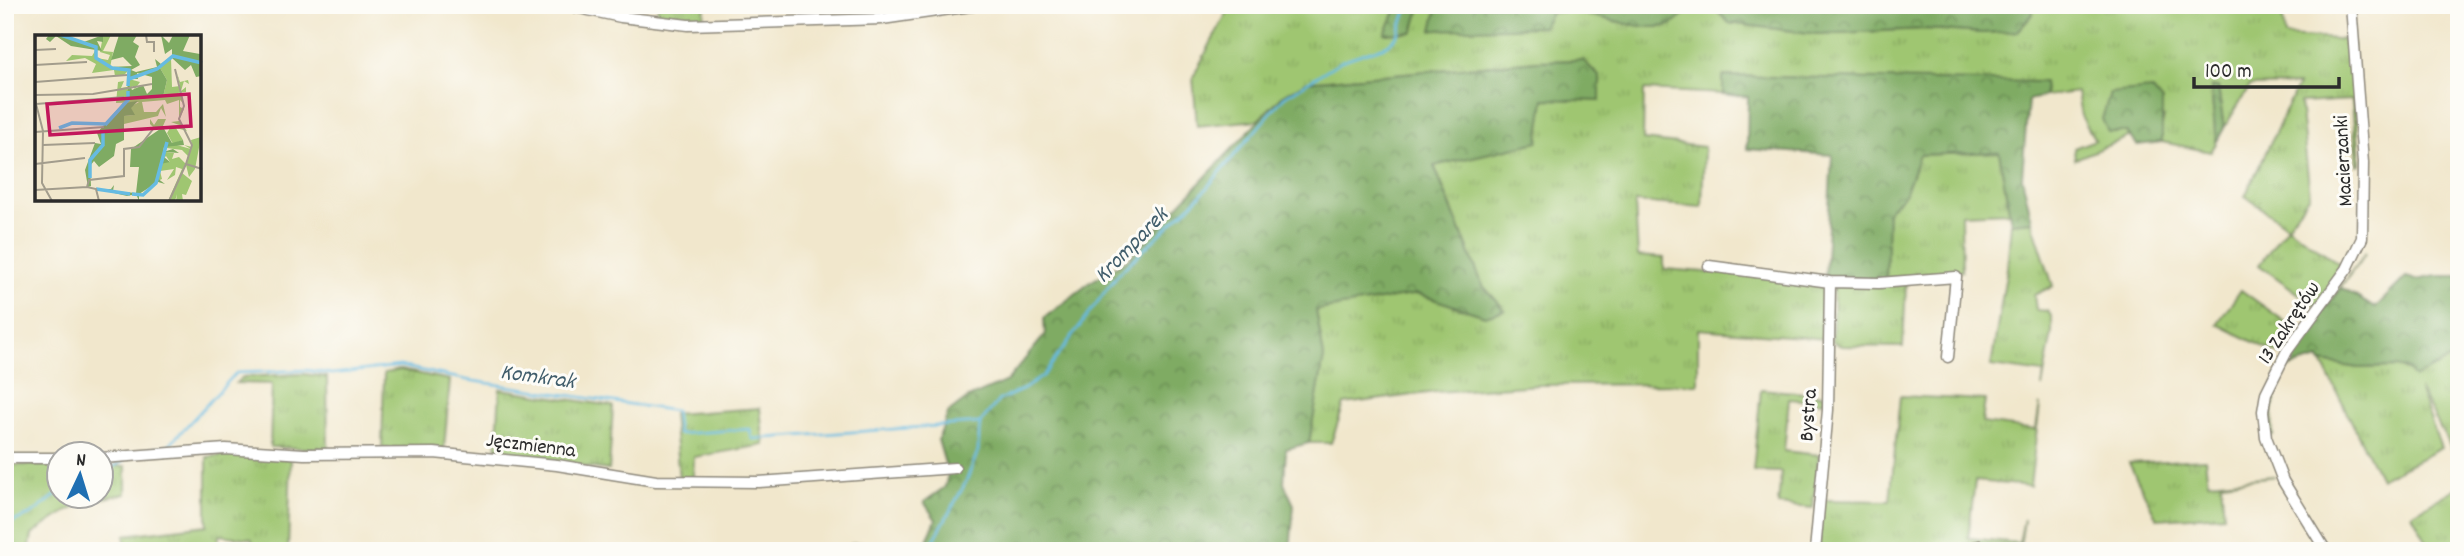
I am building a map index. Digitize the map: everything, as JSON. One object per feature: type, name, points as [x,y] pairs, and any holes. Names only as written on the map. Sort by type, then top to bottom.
[{"type":"street","points":[[565,5],[621,17],[688,25],[883,19],[978,5]]},
{"type":"street","name":"Macierzanki","points":[[2351,5],[2362,149],[2364,231]]},
{"type":"street","name":"13 Zakrętów","points":[[2326,551],[2300,513],[2279,472],[2266,437],[2263,406],[2283,357],[2355,258],[2364,231]]},
{"type":"street","points":[[1709,266],[1830,282],[1879,283],[1956,277],[1948,357]]},
{"type":"street","name":"Bystra","points":[[1815,551],[1828,410],[1830,282]]},
{"type":"street","name":"Jęczmienna","points":[[116,458],[226,449],[304,454],[434,453],[557,465],[656,481],[759,482],[955,468]]},
{"type":"street","points":[[5,458],[46,458]]},
{"type":"street","points":[[1955,551],[1979,546],[2031,551]]},
{"type":"green space","points":[[658,5],[705,5],[704,19],[657,16]]},
{"type":"green space","points":[[1231,5],[1398,5],[1386,34],[1413,32],[1421,5],[1438,5],[1433,30],[1573,10],[1632,25],[1669,25],[1689,10],[1717,11],[1729,23],[1818,34],[1925,29],[1983,33],[2018,31],[2033,14],[2033,5],[2281,5],[2285,36],[2352,40],[2360,164],[2357,165],[2352,100],[2300,103],[2310,195],[2287,226],[2245,196],[2298,85],[2250,86],[2224,128],[2218,87],[2211,87],[2216,143],[2211,152],[2162,142],[2160,133],[2164,118],[2108,132],[2127,132],[2129,137],[2075,159],[2074,148],[2095,140],[2081,116],[2077,92],[2045,96],[2044,83],[1724,76],[1723,94],[1644,90],[1643,140],[1704,147],[1702,207],[1635,202],[1638,256],[1664,258],[1664,269],[1825,284],[1826,339],[1698,329],[1698,384],[1540,385],[1436,392],[1344,404],[1331,443],[1309,443],[1324,357],[1316,310],[1418,294],[1485,316],[1505,310],[1483,286],[1434,165],[1538,142],[1544,98],[1600,101],[1583,60],[1537,61],[1306,82],[1282,96],[1258,120],[1197,126],[1193,77]]},
{"type":"green space","points":[[1398,5],[1421,5],[1413,32],[1385,34]]},
{"type":"green space","points":[[1438,5],[2033,5],[2033,14],[2018,31],[1983,33],[1925,29],[1818,34],[1729,23],[1717,11],[1689,10],[1674,23],[1661,27],[1631,25],[1581,13],[1552,10],[1543,27],[1432,30]]},
{"type":"green space","points":[[1583,60],[1600,77],[1600,101],[1544,99],[1538,142],[1434,166],[1483,286],[1505,310],[1485,316],[1418,294],[1316,310],[1324,357],[1309,443],[1286,449],[1284,483],[1294,505],[1290,551],[842,551],[853,543],[925,545],[936,520],[924,502],[945,487],[948,474],[938,440],[948,413],[968,398],[1007,381],[1045,335],[1044,318],[1092,281],[1129,258],[1282,96],[1306,82],[1537,61]]},
{"type":"green space","points":[[1723,76],[2044,82],[2045,96],[2028,100],[2022,177],[2032,221],[2011,223],[1999,152],[1919,155],[1905,194],[1888,210],[1886,279],[1825,277],[1832,155],[1747,149],[1748,97],[1723,94]]},
{"type":"green space","points":[[2211,87],[2218,87],[2224,128],[2216,143]]},
{"type":"green space","points":[[2152,89],[2162,101],[2162,142],[2137,145],[2127,132],[2108,132],[2102,119],[2110,93]]},
{"type":"green space","points":[[1999,152],[2010,212],[1961,214],[1962,271],[1886,279],[1888,210],[1905,194],[1919,155]]},
{"type":"green space","points":[[2032,221],[2053,286],[2034,295],[2036,310],[2048,311],[2052,318],[2042,387],[2044,373],[1991,366],[2007,268],[2011,223]]},
{"type":"green space","points":[[2287,226],[2345,268],[2316,306],[2259,265]]},
{"type":"green space","points":[[2459,276],[2459,362],[2456,356],[2414,378],[2408,370],[2396,367],[2358,368],[2322,362],[2320,359],[2287,368],[2310,328],[2342,288],[2375,308],[2406,277],[2416,280]]},
{"type":"green space","points":[[1906,284],[1903,347],[1841,346],[1832,341],[1834,286]]},
{"type":"green space","points":[[2241,290],[2298,331],[2280,355],[2217,324]]},
{"type":"green space","points":[[2314,322],[2289,360],[2279,384],[2273,409],[2273,435],[2270,435],[2267,403],[2282,365]]},
{"type":"green space","points":[[2456,355],[2459,362],[2459,462],[2419,389],[2441,448],[2380,479],[2322,362],[2358,368],[2396,367],[2408,370]]},
{"type":"green space","points":[[400,370],[450,380],[444,449],[382,448],[384,373]]},
{"type":"green space","points":[[303,374],[327,377],[328,449],[270,447],[272,384],[236,383],[243,377]]},
{"type":"green space","points":[[500,389],[613,406],[609,470],[496,455]]},
{"type":"green space","points":[[1761,389],[1825,395],[1824,402],[1789,399],[1784,451],[1819,455],[1813,508],[1778,505],[1781,472],[1753,471]]},
{"type":"green space","points":[[1900,396],[1985,400],[1982,423],[2036,430],[2040,404],[2030,486],[1975,481],[1968,538],[2019,543],[2024,519],[2020,546],[1967,544],[1946,551],[1819,548],[1821,500],[1890,501]]},
{"type":"green space","points":[[760,408],[764,445],[694,457],[693,478],[679,478],[673,414]]},
{"type":"green space","points":[[226,455],[291,458],[288,551],[252,551],[252,539],[219,535],[217,551],[125,551],[125,535],[207,525],[207,457]]},
{"type":"green space","points":[[2205,459],[2208,482],[2275,476],[2221,482],[2224,515],[2157,519],[2129,463]]},
{"type":"green space","points":[[5,465],[46,465],[46,510],[70,510],[32,535],[29,551],[5,551]]},
{"type":"green space","points":[[116,466],[126,466],[126,494],[116,496]]},
{"type":"green space","points":[[2459,487],[2459,551],[2432,551],[2412,514]]},
{"type":"waterway","name":"Kromparek","points":[[928,551],[966,482],[978,451],[980,423],[999,400],[1024,389],[1043,376],[1118,274],[1199,197],[1284,97],[1341,61],[1388,45],[1398,35],[1408,5]]},
{"type":"waterway","name":"Komkrak","points":[[151,449],[168,446],[236,373],[306,370],[332,374],[400,366],[467,380],[675,411],[678,434],[750,429],[752,439],[980,423]]},
{"type":"waterway","name":"Komkrak","points":[[116,465],[123,461]]},
{"type":"waterway","name":"Komkrak","points":[[5,525],[32,514],[46,503]]}]
